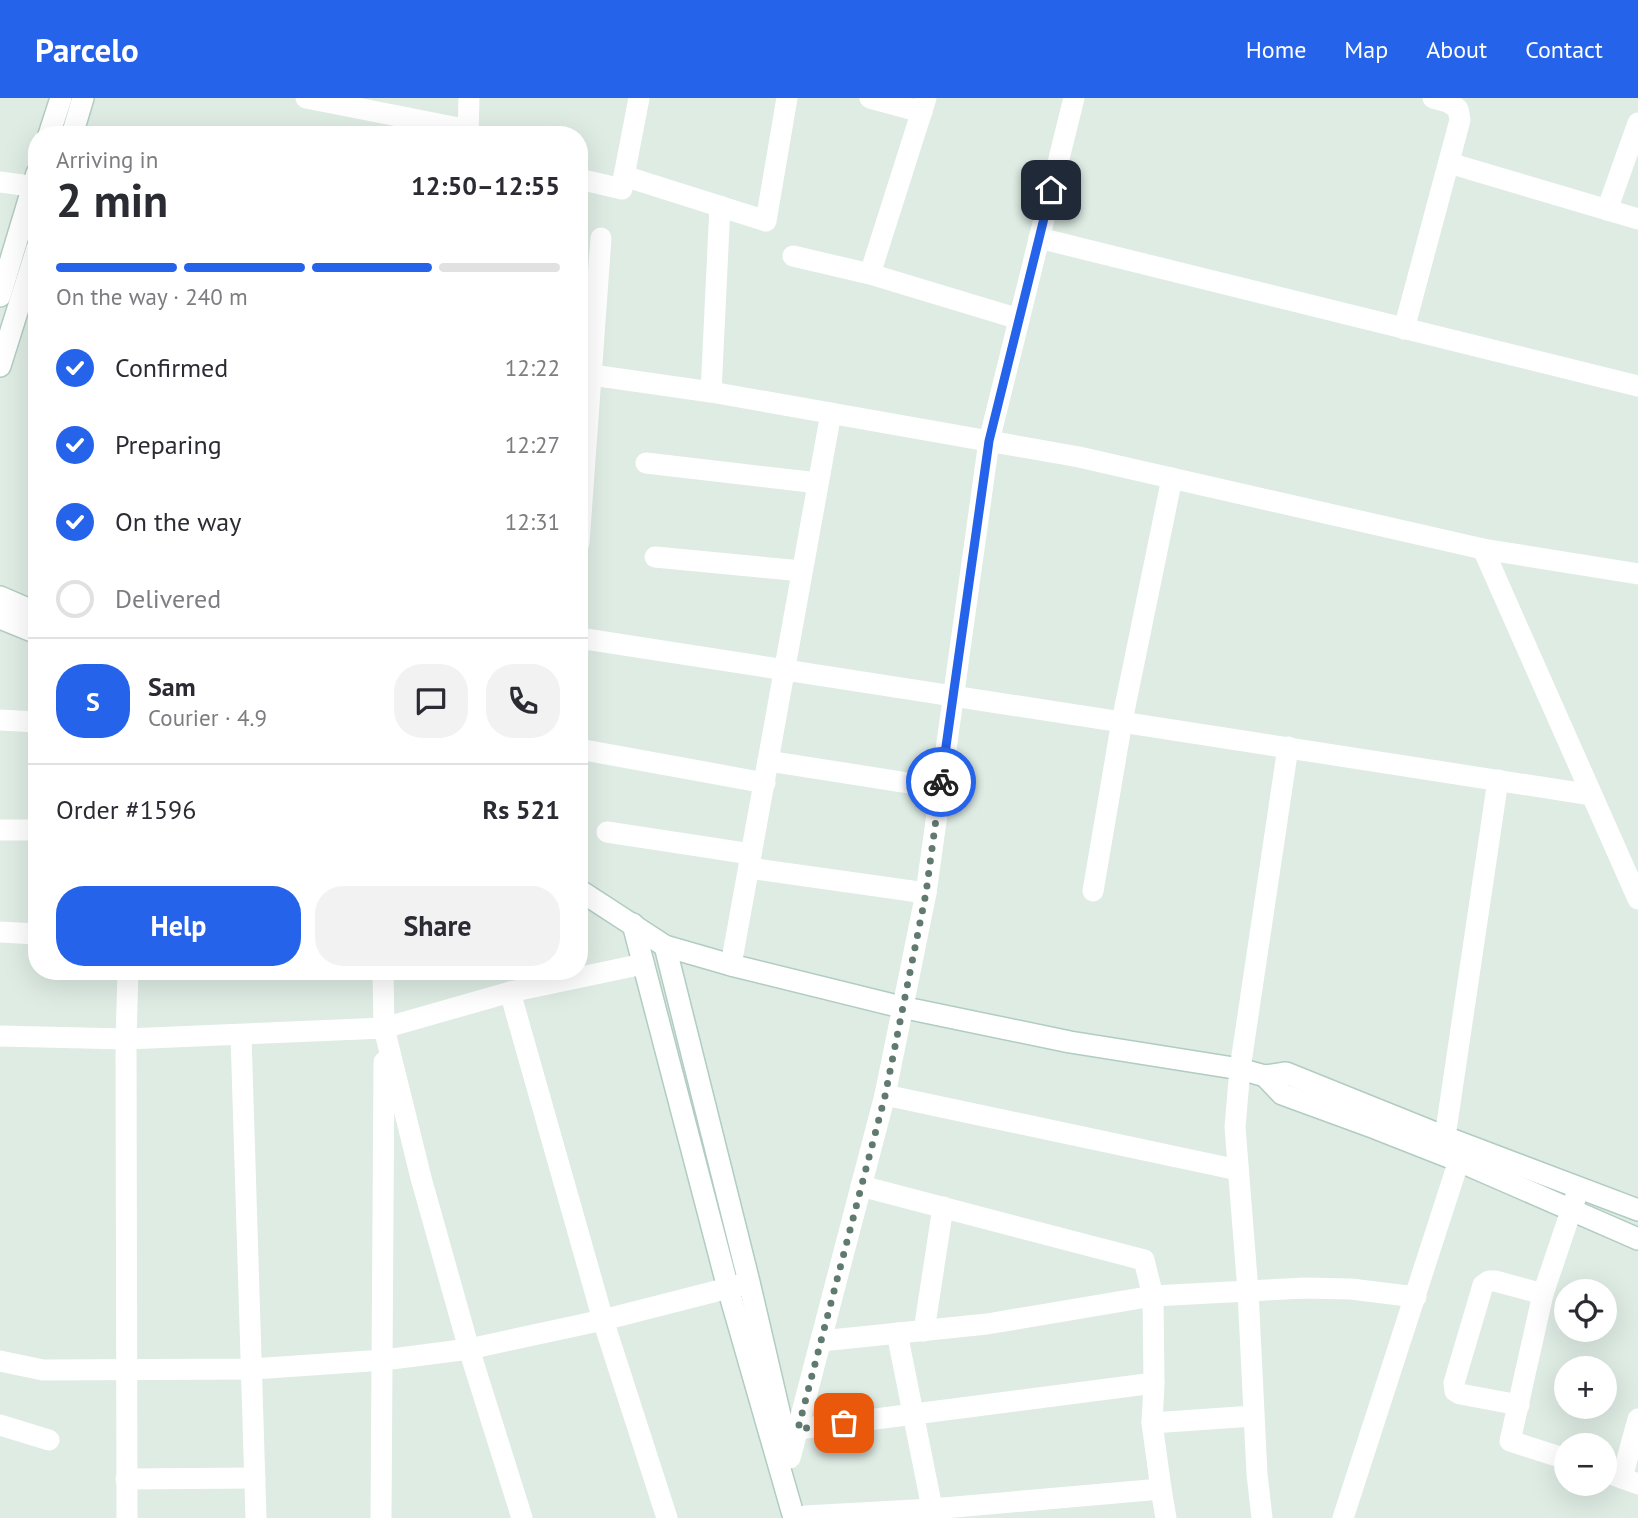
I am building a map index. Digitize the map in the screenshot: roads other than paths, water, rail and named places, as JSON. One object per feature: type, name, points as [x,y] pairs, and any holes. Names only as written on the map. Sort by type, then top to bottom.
[{"type":"street","points":[[52,126],[61,98]]},
{"type":"street","points":[[75,126],[83,98]]},
{"type":"street","points":[[306,98],[439,126]]},
{"type":"street","points":[[468,126],[469,98]]},
{"type":"street","points":[[588,181],[622,189],[639,98]]},
{"type":"street","points":[[624,176],[766,220],[787,98]]},
{"type":"street","points":[[870,98],[924,105],[870,274]]},
{"type":"street","points":[[790,1458],[885,1096],[926,893],[989,441],[1074,98]]},
{"type":"street","points":[[1404,330],[1460,120],[1458,109],[1448,102],[1433,98]]},
{"type":"street","points":[[1607,210],[1638,123]]},
{"type":"street","points":[[1449,163],[1638,219]]},
{"type":"street","points":[[0,182],[28,182]]},
{"type":"street","points":[[0,296],[28,205]]},
{"type":"street","points":[[711,392],[720,206]]},
{"type":"street","points":[[588,357],[601,238]]},
{"type":"street","points":[[1039,238],[1638,386]]},
{"type":"street","points":[[793,256],[870,274],[1019,319]]},
{"type":"street","points":[[0,366],[28,277]]},
{"type":"street","points":[[588,375],[711,392],[1079,457],[1483,549],[1638,574]]},
{"type":"street","points":[[731,965],[831,413]]},
{"type":"street","points":[[646,463],[818,483]]},
{"type":"street","points":[[1093,891],[1122,721],[1172,478]]},
{"type":"street","points":[[1483,549],[1638,898]]},
{"type":"street","points":[[655,557],[802,571]]},
{"type":"street","points":[[0,597],[28,609]]},
{"type":"street","points":[[0,618],[28,629]]},
{"type":"street","points":[[588,639],[1592,795]]},
{"type":"street","points":[[0,720],[28,722]]},
{"type":"street","points":[[1262,1518],[1236,1127],[1240,1069],[1288,747]]},
{"type":"street","points":[[588,751],[765,783]]},
{"type":"street","points":[[768,761],[940,788]]},
{"type":"street","points":[[1343,1518],[1416,1297],[1456,1148],[1498,780]]},
{"type":"street","points":[[0,830],[28,830]]},
{"type":"street","points":[[607,832],[926,893]]},
{"type":"street","points":[[588,896],[665,946],[731,965],[901,1007],[1070,1042],[1240,1069],[1265,1076],[1286,1073],[1456,1148],[1571,1212],[1638,1239]]},
{"type":"street","points":[[632,924],[728,1288],[802,1517]]},
{"type":"street","points":[[0,932],[28,934]]},
{"type":"street","points":[[665,946],[750,1282],[802,1517]]},
{"type":"street","points":[[588,976],[643,964]]},
{"type":"street","points":[[127,1518],[125,1371],[128,980]]},
{"type":"street","points":[[381,1518],[384,1360],[383,980]]},
{"type":"street","points":[[0,1036],[126,1039],[384,1028],[510,992],[567,980]]},
{"type":"street","points":[[510,992],[603,1320],[667,1518]]},
{"type":"street","points":[[384,1028],[421,1178],[469,1349],[522,1518]]},
{"type":"street","points":[[241,1035],[256,1518]]},
{"type":"street","points":[[885,1096],[1238,1170]]},
{"type":"street","points":[[1456,1148],[1638,1210]]},
{"type":"street","points":[[861,1186],[1144,1260],[1153,1296],[1152,1423],[1166,1518]]},
{"type":"street","points":[[1554,1456],[1510,1441],[1543,1294],[1579,1188]]},
{"type":"street","points":[[924,1331],[943,1207]]},
{"type":"street","points":[[1519,1405],[1460,1394],[1455,1391],[1454,1383],[1483,1285],[1495,1281],[1543,1294]]},
{"type":"street","points":[[0,1361],[43,1370],[125,1371],[252,1369],[384,1360],[469,1349],[603,1320],[750,1282]]},
{"type":"street","points":[[821,1341],[987,1324],[1153,1296],[1305,1288],[1351,1289],[1416,1297]]},
{"type":"street","points":[[897,1334],[933,1514]]},
{"type":"street","points":[[798,1429],[1154,1383]]},
{"type":"street","points":[[1152,1423],[1254,1416]]},
{"type":"street","points":[[1622,1478],[1638,1419]]},
{"type":"street","points":[[0,1425],[48,1440]]},
{"type":"street","points":[[127,1479],[255,1478]]},
{"type":"street","points":[[802,1517],[933,1514],[1161,1489]]}]
